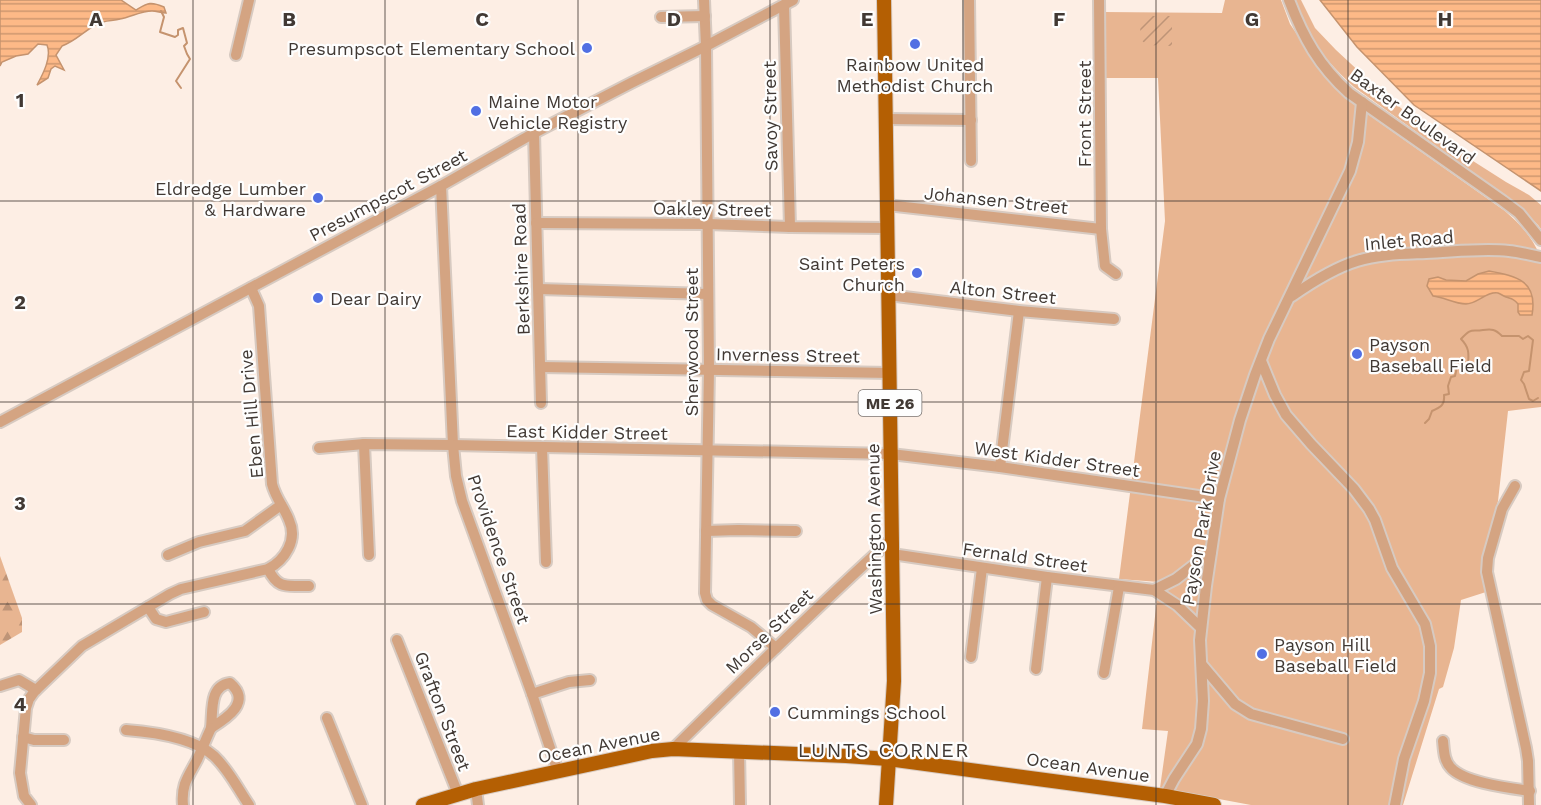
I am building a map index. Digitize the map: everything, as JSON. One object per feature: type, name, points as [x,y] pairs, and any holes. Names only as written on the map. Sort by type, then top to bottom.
[{"type":"main road","name":"Washington Avenue","points":[[884,0],[894,681],[886,805]]},
{"type":"main road","name":"Ocean Avenue","points":[[423,805],[476,789],[652,751],[673,749],[888,759],[1165,796],[1205,804]]},
{"type":"street","points":[[236,55],[249,0]]},
{"type":"street","name":"Sherwood Street","points":[[705,0],[709,370],[704,586],[707,600],[712,605],[751,627],[776,648]]},
{"type":"street","points":[[969,0],[971,161]]},
{"type":"street","name":"Front Street","points":[[1100,0],[1101,229],[1106,267],[1116,274]]},
{"type":"street","name":"Baxter Boulevard","points":[[1289,0],[1306,41],[1327,70],[1344,88],[1519,213],[1541,240]]},
{"type":"street","name":"Presumpscot Street","points":[[0,422],[441,186],[534,133],[789,2]]},
{"type":"street","name":"Savoy Street","points":[[789,2],[790,227]]},
{"type":"street","points":[[661,16],[705,16]]},
{"type":"street","name":"Payson Park Drive","points":[[1165,796],[1200,736],[1203,715],[1200,640],[1210,552],[1219,499],[1240,420],[1269,339],[1350,171],[1358,142],[1362,102]]},
{"type":"street","points":[[886,119],[971,120]]},
{"type":"street","name":"Berkshire Road","points":[[534,133],[541,403]]},
{"type":"street","name":"Providence Street","points":[[441,186],[456,476],[460,494],[558,772]]},
{"type":"street","name":"Johansen Street","points":[[887,205],[1101,229]]},
{"type":"street","name":"Oakley Street","points":[[536,223],[887,228]]},
{"type":"street","name":"Inlet Road","points":[[1289,298],[1343,266],[1373,257],[1494,251],[1509,251],[1541,257]]},
{"type":"street","name":"Eben Hill Drive","points":[[251,288],[259,306],[271,474],[275,493],[288,517],[292,535],[287,552],[276,565],[268,570]]},
{"type":"street","points":[[539,290],[708,294]]},
{"type":"street","name":"Alton Street","points":[[888,296],[1114,319]]},
{"type":"street","points":[[1000,467],[1019,311]]},
{"type":"street","points":[[1261,361],[1286,415],[1354,489],[1369,509],[1392,568],[1425,624],[1430,646],[1430,673],[1424,701],[1404,759],[1395,805]]},
{"type":"street","name":"Inverness Street","points":[[541,367],[890,373]]},
{"type":"street","points":[[364,444],[369,555]]},
{"type":"street","name":"East Kidder Street","points":[[319,448],[364,444],[891,454]]},
{"type":"street","points":[[542,447],[546,562]]},
{"type":"street","name":"West Kidder Street","points":[[891,454],[1000,467],[1219,499]]},
{"type":"street","points":[[1515,486],[1502,509],[1486,572],[1526,748],[1530,805]]},
{"type":"street","points":[[168,555],[199,542],[245,531],[281,505]]},
{"type":"street","points":[[706,531],[796,531]]},
{"type":"street","name":"Morse Street","points":[[673,749],[737,685],[892,539]]},
{"type":"street","points":[[1154,590],[1176,579],[1210,552]]},
{"type":"street","name":"Fernald Street","points":[[892,554],[1154,590],[1177,605],[1202,628]]},
{"type":"street","points":[[971,657],[982,568]]},
{"type":"street","points":[[32,805],[24,796],[20,774],[26,708],[36,690],[82,646],[181,589],[268,570],[280,585],[309,586]]},
{"type":"street","points":[[1036,669],[1047,577]]},
{"type":"street","points":[[1104,673],[1119,587]]},
{"type":"street","points":[[148,607],[156,619],[166,622],[204,612]]},
{"type":"street","name":"Grafton Street","points":[[397,640],[458,794]]},
{"type":"street","points":[[1202,665],[1234,704],[1251,714],[1342,740]]},
{"type":"street","points":[[0,686],[19,680],[36,690]]},
{"type":"street","points":[[532,694],[569,682],[590,680]]},
{"type":"street","points":[[327,718],[362,805]]},
{"type":"street","points":[[183,805],[185,782],[211,728]]},
{"type":"street","points":[[126,730],[161,735],[202,748],[214,756],[225,769],[249,805]]},
{"type":"street","points":[[23,737],[34,740],[64,740]]},
{"type":"street","points":[[1443,741],[1444,755],[1449,766],[1460,774],[1472,780],[1530,791]]},
{"type":"street","points":[[739,751],[740,805]]},
{"type":"street","points":[[476,789],[478,805]]},
{"type":"green space","points":[[1225,0],[1281,0],[1290,24],[1327,79],[1345,98],[1505,211],[1535,245],[1541,259],[1541,407],[1508,411],[1498,501],[1482,566],[1486,592],[1461,600],[1454,648],[1443,687],[1439,689],[1403,805],[1251,805],[1160,788],[1168,731],[1142,729],[1159,582],[1119,579],[1165,221],[1158,78],[1105,78],[1104,12],[1222,13]]},
{"type":"green space","points":[[1293,0],[1301,0],[1315,28],[1377,88],[1408,114],[1473,161],[1529,195],[1541,205],[1541,229],[1517,204],[1354,87],[1319,49],[1305,27]]},
{"type":"green space","points":[[1145,16],[1172,16],[1172,46],[1147,45],[1141,40],[1140,26],[1145,23]]},
{"type":"green space","points":[[0,556],[22,618],[22,632],[0,645]]},
{"type":"shaded area","points":[[0,0],[121,0],[136,10],[152,3],[164,7],[166,13],[148,11],[97,24],[62,46],[56,55],[64,70],[55,66],[51,69],[48,78],[37,85],[48,60],[47,45],[38,44],[28,54],[2,62],[0,66]]},
{"type":"shaded area","points":[[1320,0],[1541,0],[1541,191],[1414,105],[1357,47]]},
{"type":"shaded area","points":[[1489,271],[1516,278],[1528,287],[1532,294],[1532,315],[1520,315],[1517,302],[1498,293],[1462,304],[1433,296],[1427,286],[1429,279],[1438,277],[1446,280],[1466,281]]},
{"type":"waterway","points":[[161,11],[164,17],[160,32],[175,37],[178,35],[178,30],[183,28],[187,43],[184,46],[190,59],[176,81],[181,88]]},
{"type":"waterway","points":[[1425,423],[1432,411],[1443,403],[1444,395],[1449,394],[1448,386],[1451,377],[1455,376],[1457,367],[1460,364],[1463,367],[1468,364],[1468,350],[1461,339],[1472,331],[1491,330],[1502,336],[1519,336],[1523,339],[1528,336],[1533,340],[1529,371],[1524,372],[1521,380],[1529,399],[1533,401],[1538,398]]},
{"type":"place","name":"Rainbow United Methodist Church","points":[[915,44]]},
{"type":"place","name":"Presumpscot Elementary School","points":[[587,48]]},
{"type":"place","name":"Maine Motor Vehicle Registry","points":[[476,111]]},
{"type":"place","name":"Eldredge Lumber & Hardware","points":[[318,198]]},
{"type":"place","name":"Saint Peters Church","points":[[917,273]]},
{"type":"place","name":"Dear Dairy","points":[[318,298]]},
{"type":"place","name":"Payson Baseball Field","points":[[1357,354]]},
{"type":"place","name":"Payson Hill Baseball Field","points":[[1262,654]]},
{"type":"place","name":"Cummings School","points":[[775,712]]},
{"type":"district","name":"LUNTS CORNER","points":[[884,750]]}]
